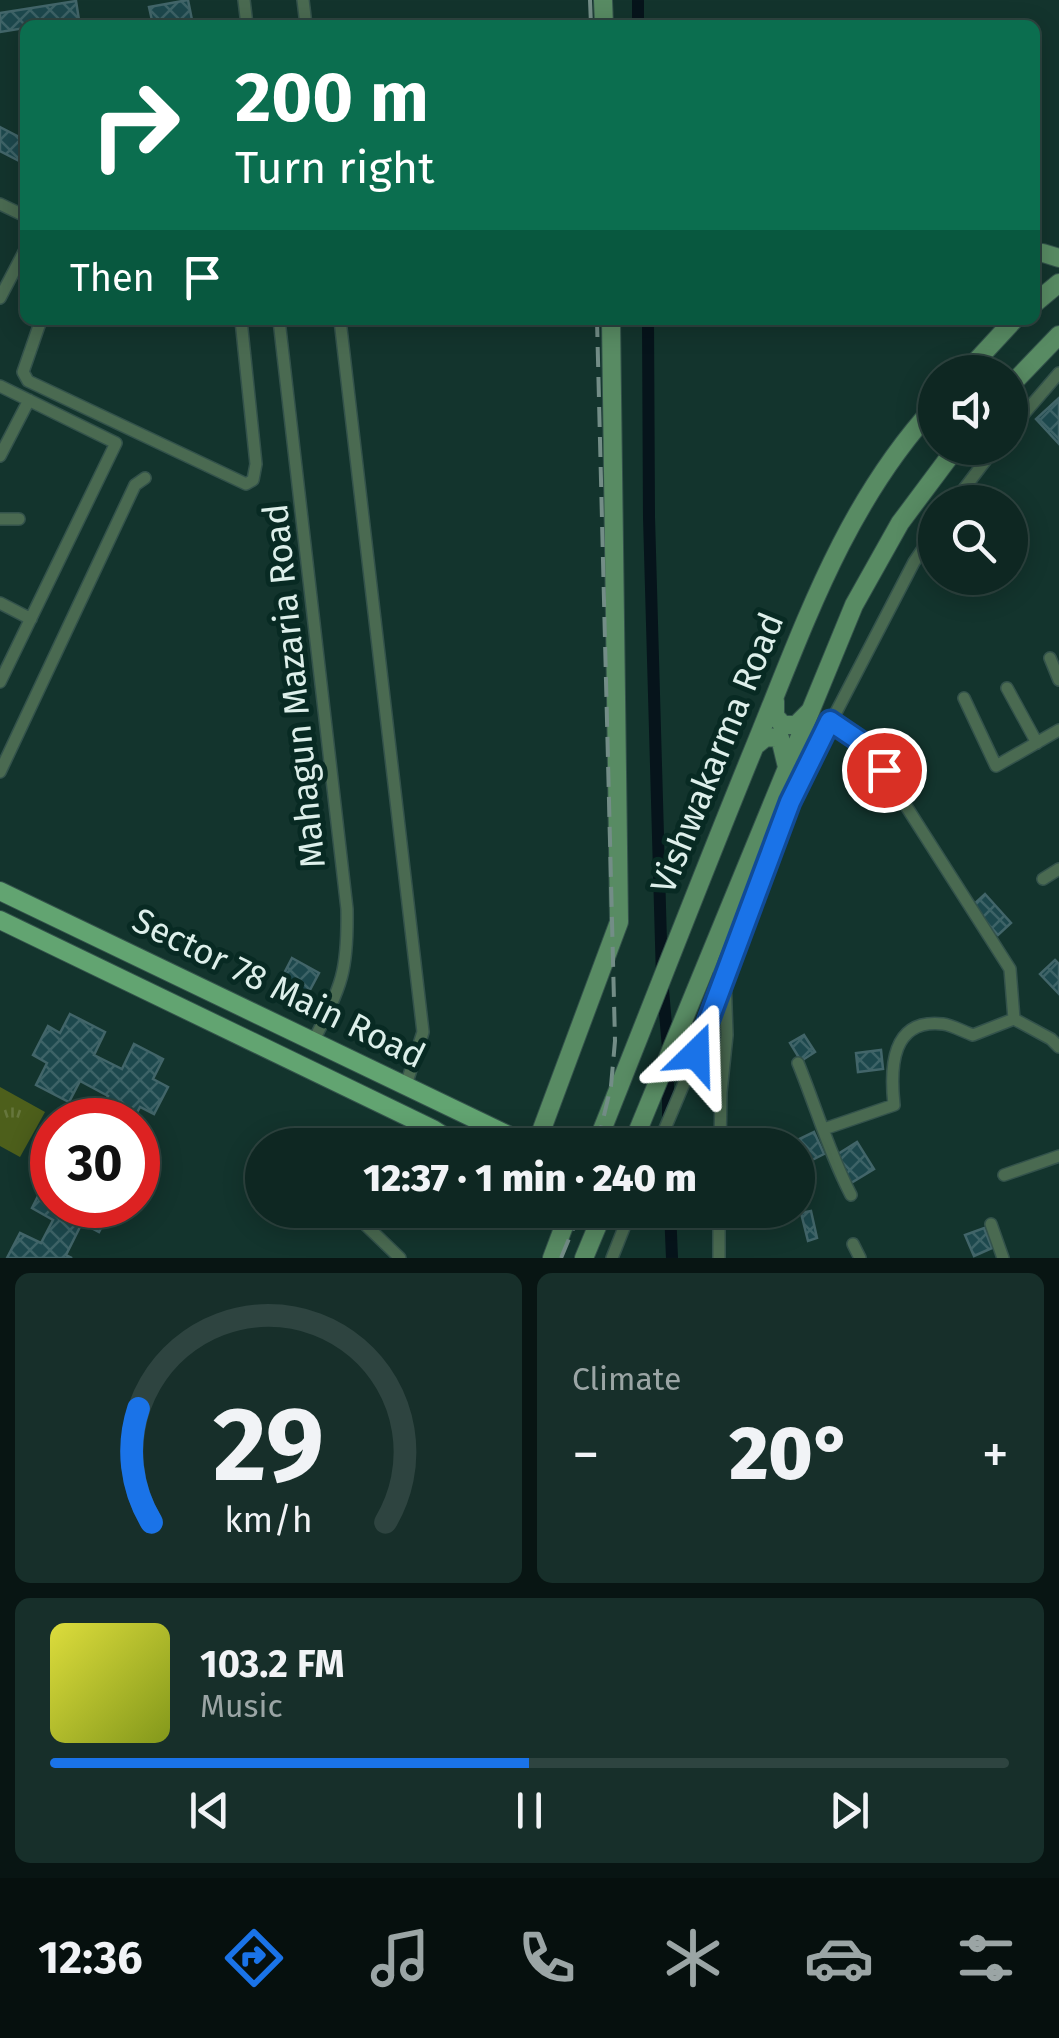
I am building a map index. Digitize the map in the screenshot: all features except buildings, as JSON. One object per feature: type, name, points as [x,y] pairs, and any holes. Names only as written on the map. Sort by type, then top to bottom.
[{"type":"main road","points":[[539,1128],[618,922],[610,325]]},
{"type":"main road","points":[[982,355],[1009,325]]},
{"type":"main road","points":[[1028,367],[1059,335]]},
{"type":"main road","name":"Vishwakarma Road","points":[[603,1128],[816,595],[862,502],[918,425]]},
{"type":"main road","name":"Vishwakarma Road","points":[[639,1128],[854,605],[900,522],[943,465]]},
{"type":"main road","points":[[774,697],[774,716],[783,725],[796,724],[810,711]]},
{"type":"main road","points":[[755,747],[766,737],[780,738],[787,767]]},
{"type":"main road","name":"Sector 78 Main Road","points":[[0,891],[496,1128]]},
{"type":"main road","name":"Sector 78 Main Road","points":[[0,920],[432,1128]]},
{"type":"main road","points":[[142,989],[132,976],[140,967],[155,965]]},
{"type":"main road","points":[[552,1258],[563,1228]]},
{"type":"main road","points":[[584,1258],[596,1228]]},
{"type":"street","points":[[0,298],[20,260]]},
{"type":"street","points":[[38,325],[23,372],[28,381],[246,484],[253,480],[256,464],[242,325]]},
{"type":"street","name":"Mahagun Mazaria Road","points":[[280,325],[346,909],[348,956],[344,975],[314,1040]]},
{"type":"street","points":[[341,325],[422,1032],[406,1086]]},
{"type":"street","points":[[1028,409],[1059,373]]},
{"type":"street","points":[[0,386],[116,443],[0,682]]},
{"type":"street","points":[[0,456],[30,400]]},
{"type":"street","points":[[967,485],[982,465]]},
{"type":"street","points":[[0,772],[94,566],[135,485],[145,478]]},
{"type":"street","points":[[0,519],[19,519]]},
{"type":"street","points":[[665,1128],[709,1024],[790,802],[918,556]]},
{"type":"street","points":[[0,603],[31,619]]},
{"type":"street","points":[[1050,658],[1059,680]]},
{"type":"street","points":[[1007,688],[1037,743]]},
{"type":"street","points":[[964,698],[996,766],[1059,730]]},
{"type":"street","points":[[830,721],[870,748],[1010,969],[1014,1019]]},
{"type":"street","points":[[1043,879],[1059,870]]},
{"type":"street","points":[[708,959],[726,978],[727,1035],[720,1128]]},
{"type":"street","points":[[1014,1019],[1056,1042]]},
{"type":"street","points":[[824,1129],[894,1105],[890,1068],[899,1042],[915,1027],[944,1024],[973,1035],[1014,1019]]},
{"type":"street","points":[[798,1063],[834,1163],[851,1196]]},
{"type":"street","points":[[1004,1175],[1059,1156]]},
{"type":"street","points":[[990,1224],[1002,1258]]},
{"type":"street","points":[[369,1228],[400,1258]]},
{"type":"street","points":[[612,1258],[624,1228]]},
{"type":"street","points":[[719,1228],[719,1258]]},
{"type":"street","points":[[853,1244],[860,1258]]},
{"type":"green space","points":[[0,1087],[30,1104],[30,1139],[20,1157],[0,1146]]},
{"type":"waterway","points":[[638,0],[638,20]]},
{"type":"waterway","points":[[648,325],[649,517],[662,978],[668,1048]]},
{"type":"waterway","points":[[668,1068],[668,1128]]},
{"type":"waterway","points":[[671,1228],[672,1258]]},
{"type":"railway","points":[[590,0],[591,20]]},
{"type":"railway","points":[[597,325],[615,1041],[611,1086],[601,1128]]},
{"type":"railway","points":[[561,1258],[574,1228]]},
{"type":"route","points":[[696,1054],[790,802],[830,721],[870,748],[884,770]]}]
